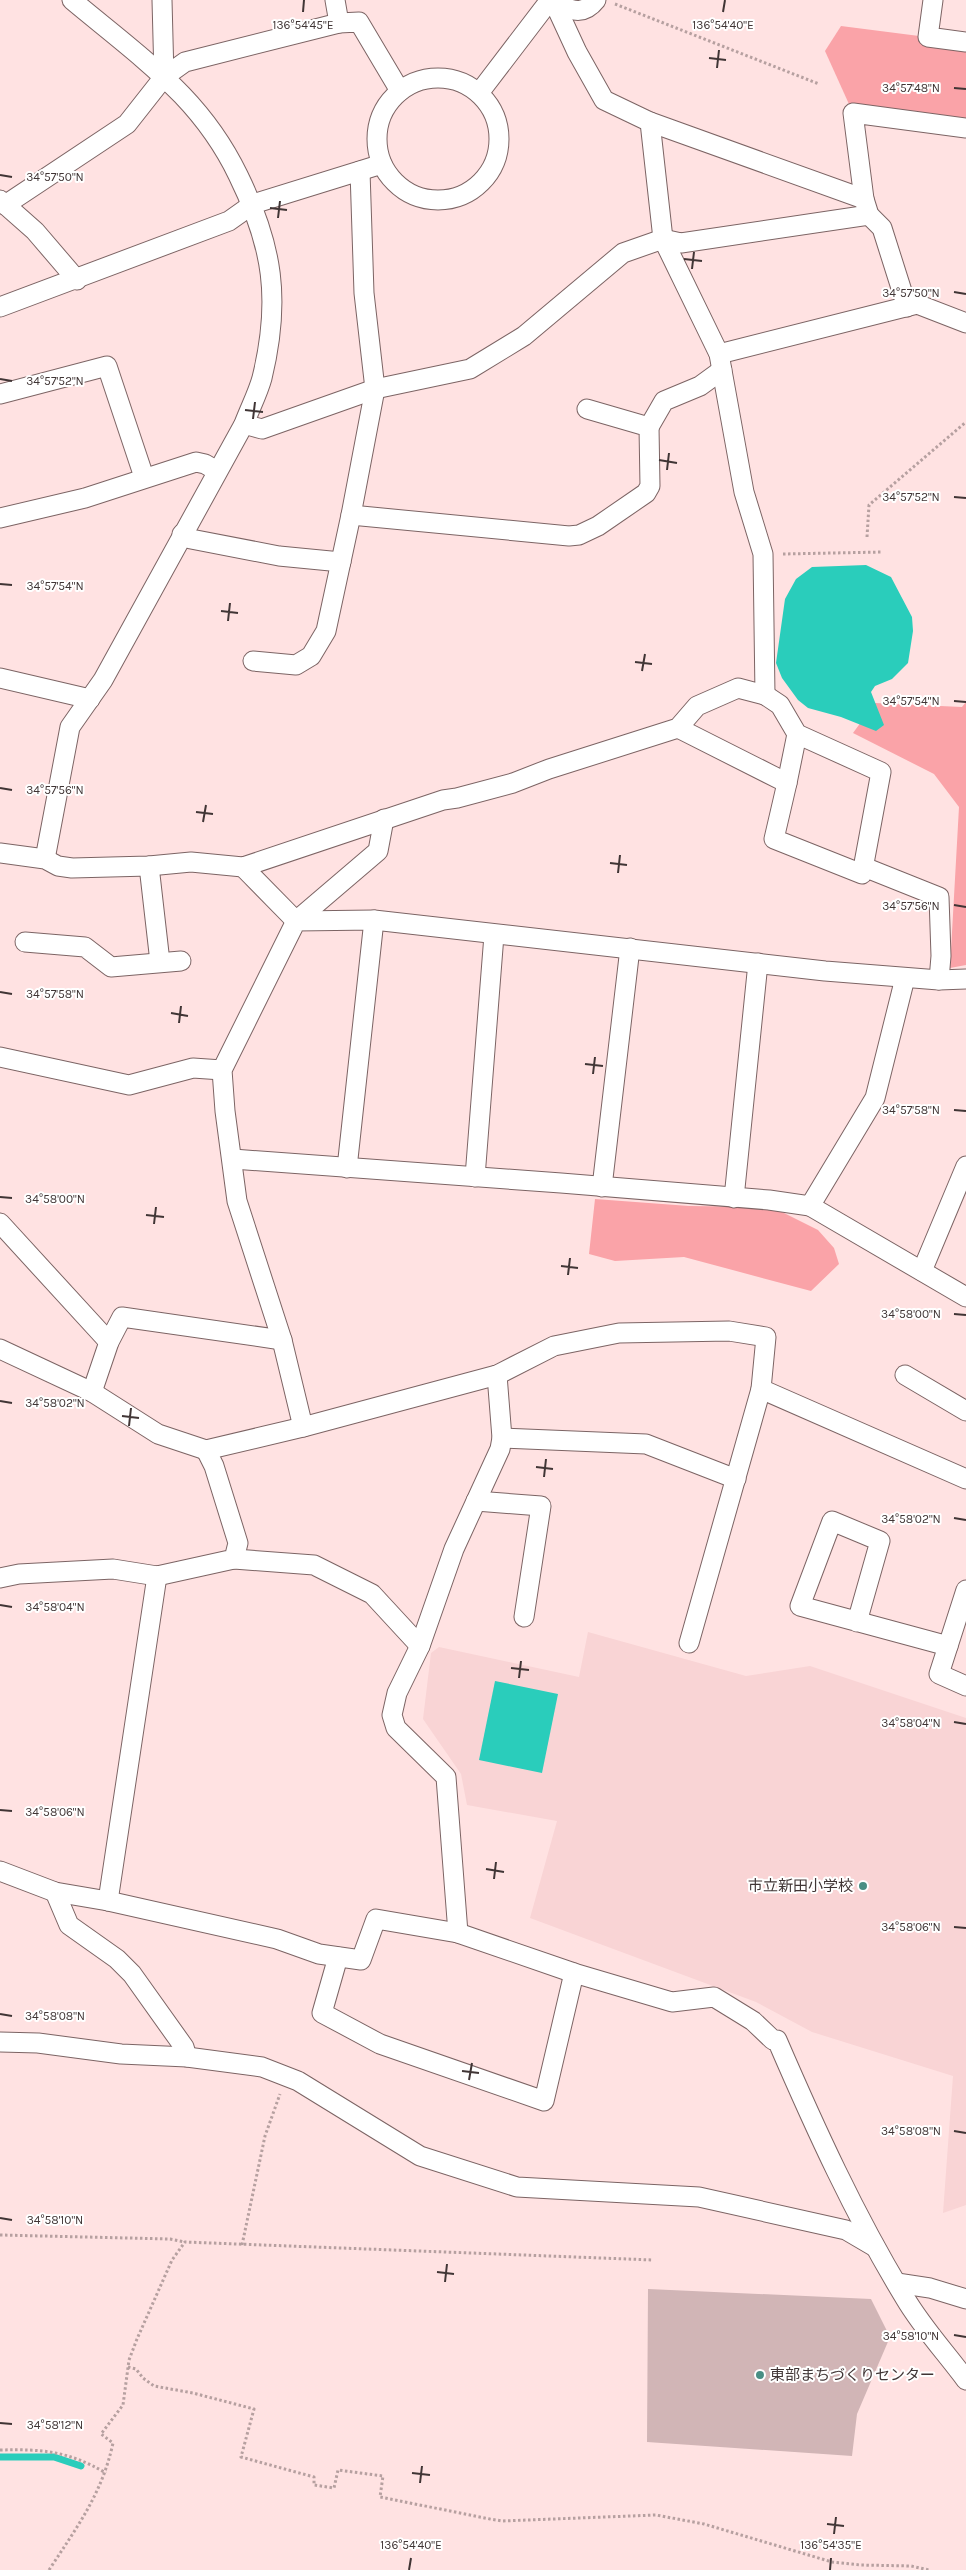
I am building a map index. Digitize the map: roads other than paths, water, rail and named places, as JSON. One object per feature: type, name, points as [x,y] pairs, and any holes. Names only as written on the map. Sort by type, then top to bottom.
[{"type":"street","points":[[45,859],[70,727],[103,680],[244,424],[262,380],[272,310],[269,259],[265,240],[253,204],[226,151],[184,96],[72,0]]},
{"type":"street","points":[[162,0],[164,77]]},
{"type":"street","points":[[335,0],[339,23]]},
{"type":"street","points":[[553,2],[578,12],[587,9],[596,0]]},
{"type":"street","points":[[932,0],[928,36],[966,42]]},
{"type":"street","points":[[479,93],[553,2]]},
{"type":"street","points":[[553,2],[577,52],[604,100],[650,122],[867,207]]},
{"type":"street","points":[[78,280],[35,231],[3,203],[127,124],[164,77],[185,62],[339,23],[359,22],[400,91]]},
{"type":"street","points":[[445,78],[463,83],[479,93],[492,109],[498,127],[499,147],[493,166],[482,182],[466,193],[447,199],[427,199],[408,192],[393,180],[382,164],[377,146],[377,128],[383,111],[400,91],[408,85],[426,79],[445,78]]},
{"type":"street","points":[[907,307],[882,228],[867,207],[853,113],[966,128]]},
{"type":"street","points":[[650,122],[664,239],[721,362],[744,492],[763,554],[765,695]]},
{"type":"street","points":[[0,307],[78,280],[229,221],[253,204],[382,164]]},
{"type":"street","points":[[254,661],[296,665],[311,656],[326,631],[341,562],[375,389],[364,293],[360,171]]},
{"type":"street","points":[[244,424],[262,429],[375,389],[470,369],[524,336],[623,253],[664,239],[682,243],[867,207]]},
{"type":"street","points":[[351,515],[569,536],[579,535],[598,526],[646,493],[650,486],[649,427],[664,400],[700,386],[721,362],[917,304],[966,323]]},
{"type":"street","points":[[0,394],[107,366],[144,477]]},
{"type":"street","points":[[587,409],[649,427]]},
{"type":"street","points":[[0,518],[85,498],[144,477],[196,462],[205,464],[217,472]]},
{"type":"street","points":[[182,534],[191,539],[280,556],[341,562]]},
{"type":"street","points":[[0,678],[90,698]]},
{"type":"street","points":[[1,855],[45,859],[58,866],[72,868],[149,866],[191,862],[243,867],[443,800],[513,783],[549,769],[678,728],[696,706],[738,688],[765,695],[780,705],[797,734],[881,772],[862,874],[774,839],[797,734]]},
{"type":"street","points":[[678,728],[787,783]]},
{"type":"street","points":[[303,1428],[282,1340],[237,1201],[233,1159],[225,1111],[222,1070],[296,921],[378,851],[384,819]]},
{"type":"street","points":[[149,866],[160,962]]},
{"type":"street","points":[[243,867],[296,921],[374,920],[440,926],[494,935],[905,978],[966,979]]},
{"type":"street","points":[[864,867],[939,897],[942,956],[939,980]]},
{"type":"street","points":[[347,1168],[374,920]]},
{"type":"street","points":[[475,1177],[494,935]]},
{"type":"street","points":[[24,942],[85,947],[111,967],[181,960]]},
{"type":"street","points":[[602,1186],[630,948]]},
{"type":"street","points":[[734,1198],[758,963]]},
{"type":"street","points":[[810,1206],[875,1098],[905,978]]},
{"type":"street","points":[[0,1057],[129,1086],[193,1068],[222,1070]]},
{"type":"street","points":[[233,1159],[602,1186],[810,1206],[966,1298]]},
{"type":"street","points":[[922,1271],[966,1166]]},
{"type":"street","points":[[0,1223],[109,1342]]},
{"type":"street","points":[[92,1392],[109,1342],[122,1317],[282,1340]]},
{"type":"street","points":[[0,1349],[92,1392],[158,1434],[206,1450],[303,1428],[497,1375],[554,1346],[619,1333],[728,1331],[766,1336],[761,1389],[689,1643]]},
{"type":"street","points":[[458,1933],[446,1777],[396,1728],[392,1715],[397,1693],[420,1646],[454,1549],[500,1449],[502,1438],[497,1375]]},
{"type":"street","points":[[905,1375],[966,1411]]},
{"type":"street","points":[[761,1389],[966,1479]]},
{"type":"street","points":[[502,1438],[646,1444],[736,1479]]},
{"type":"street","points":[[206,1450],[214,1466],[238,1543],[234,1559]]},
{"type":"street","points":[[476,1501],[541,1506],[524,1617]]},
{"type":"street","points":[[857,1622],[880,1541],[832,1521],[800,1606],[857,1622],[948,1646]]},
{"type":"street","points":[[0,1578],[19,1574],[113,1569],[157,1576],[234,1559],[314,1565],[372,1594],[420,1646]]},
{"type":"street","points":[[108,1901],[157,1576]]},
{"type":"street","points":[[966,1590],[939,1674],[966,1686]]},
{"type":"street","points":[[0,1871],[55,1892],[108,1901],[277,1939],[319,1954],[361,1960],[376,1919],[458,1933],[574,1973],[672,2002],[714,1997],[753,2021],[773,2040],[777,2040],[801,2097],[861,2220],[905,2298],[966,2380]]},
{"type":"street","points":[[55,1892],[69,1925],[118,1959],[132,1974],[184,2046],[188,2056]]},
{"type":"street","points":[[338,1957],[322,2013],[380,2044],[544,2101],[574,1973]]},
{"type":"street","points":[[0,2042],[38,2043],[121,2054],[188,2056],[262,2067],[298,2082],[420,2156],[517,2187],[699,2196],[846,2230],[878,2249]]},
{"type":"street","points":[[897,2283],[930,2288],[966,2299]]},
{"type":"water","points":[[866,565],[891,577],[912,617],[913,631],[908,663],[892,679],[875,686],[871,692],[884,725],[876,731],[841,717],[808,708],[798,700],[782,678],[776,663],[785,599],[796,579],[812,567]]},
{"type":"water","points":[[495,1681],[558,1694],[542,1773],[479,1760]]},
{"type":"waterway","points":[[0,2457],[54,2457],[81,2466]]},
{"type":"place","name":"市立新田小学校","points":[[863,1886]]},
{"type":"place","name":"東部まちづくりセンター","points":[[760,2375]]}]
